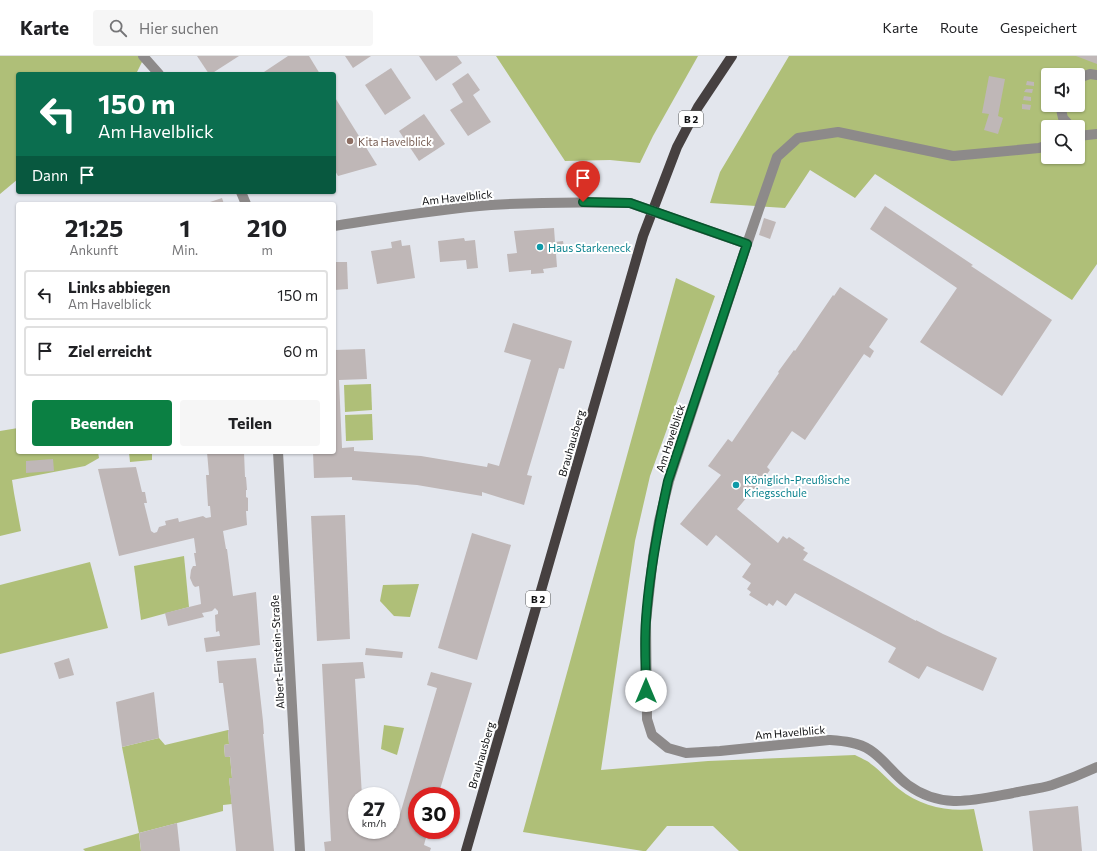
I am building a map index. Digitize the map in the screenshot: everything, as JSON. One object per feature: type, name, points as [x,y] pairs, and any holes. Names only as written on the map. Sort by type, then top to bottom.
[{"type":"main road","name":"Brauhausberg","points":[[466,851],[643,236],[677,147],[698,107],[732,56]]},
{"type":"street","points":[[143,56],[157,72]]},
{"type":"street","points":[[1085,76],[1090,74],[1097,75]]},
{"type":"street","points":[[747,244],[777,157],[798,138],[838,132],[953,156],[1041,147]]},
{"type":"street","points":[[1085,135],[1097,134]]},
{"type":"street","name":"Am Havelblick","points":[[336,226],[443,210],[490,205],[583,202],[630,203],[747,244],[668,481],[653,557],[646,622],[647,719],[652,735],[668,748],[686,753],[829,740],[849,742],[869,749],[902,780],[916,790],[932,797],[957,801],[975,801],[1050,785],[1097,767]]},
{"type":"street","name":"Albert-Einstein-Straße","points":[[278,454],[300,851]]},
{"type":"green space","points":[[0,56],[145,56],[137,72],[16,72],[16,181],[0,194]]},
{"type":"green space","points":[[496,56],[698,56],[653,136],[640,163],[610,160],[565,161]]},
{"type":"green space","points":[[789,56],[1097,56],[1097,264],[1072,300],[875,174],[855,198],[810,170],[785,208],[710,203],[720,172]]},
{"type":"green space","points":[[676,278],[715,296],[650,476],[635,541],[601,770],[708,761],[855,755],[865,760],[899,789],[916,800],[925,804],[954,810],[974,809],[983,851],[739,851],[713,826],[667,826],[646,851],[643,851],[523,832]]},
{"type":"green space","points":[[371,384],[372,410],[345,412],[344,385]]},
{"type":"green space","points":[[372,414],[373,440],[346,441],[345,415]]},
{"type":"green space","points":[[16,428],[16,454],[98,454],[99,458],[85,466],[12,480],[21,531],[0,536],[0,431]]},
{"type":"green space","points":[[129,454],[152,454],[152,460],[130,462]]},
{"type":"green space","points":[[184,556],[189,607],[141,620],[134,566]]},
{"type":"green space","points":[[90,562],[108,628],[0,654],[0,585]]},
{"type":"green space","points":[[419,584],[410,617],[394,616],[380,601],[383,585]]},
{"type":"green space","points":[[384,725],[404,728],[397,755],[381,749]]},
{"type":"green space","points":[[228,730],[229,744],[224,745],[225,757],[230,756],[232,778],[229,778],[232,804],[223,805],[223,811],[139,833],[122,747],[159,738],[165,745]]},
{"type":"green space","points":[[139,833],[141,851],[85,851],[83,849]]},
{"type":"building","points":[[197,56],[239,56],[214,72],[208,72]]},
{"type":"building","points":[[288,56],[309,56],[319,72],[264,72]]},
{"type":"building","points":[[345,56],[371,56],[353,68]]},
{"type":"building","points":[[419,56],[457,56],[462,63],[436,81]]},
{"type":"building","points":[[1076,56],[1097,56],[1097,64]]},
{"type":"building","points":[[391,68],[411,98],[385,115],[365,85]]},
{"type":"building","points":[[468,73],[480,90],[473,95],[491,122],[468,136],[450,110],[463,102],[452,84]]},
{"type":"building","points":[[989,76],[1005,79],[998,116],[1003,118],[998,134],[984,130],[989,114],[982,113]]},
{"type":"building","points":[[1027,81],[1034,82],[1034,86],[1026,85]]},
{"type":"building","points":[[1026,89],[1033,89],[1032,93],[1024,92]]},
{"type":"building","points":[[1024,96],[1031,97],[1031,101],[1023,100]]},
{"type":"building","points":[[336,99],[377,165],[338,176],[336,172]]},
{"type":"building","points":[[1022,104],[1031,105],[1030,110],[1022,109]]},
{"type":"building","points":[[424,114],[445,144],[419,161],[399,131]]},
{"type":"building","points":[[222,198],[223,202],[210,202]]},
{"type":"building","points":[[885,206],[1052,320],[1002,396],[920,342],[957,288],[870,229]]},
{"type":"building","points":[[764,218],[776,222],[770,239],[759,235]]},
{"type":"building","name":"Haus Starkeneck","points":[[554,228],[555,242],[563,241],[565,253],[556,254],[557,267],[543,269],[544,273],[531,274],[531,270],[509,272],[507,254],[517,253],[514,231]]},
{"type":"building","points":[[464,238],[465,241],[475,240],[478,268],[467,269],[466,260],[440,262],[438,241]]},
{"type":"building","points":[[401,240],[402,246],[410,245],[415,278],[377,284],[371,251],[392,248],[391,242]]},
{"type":"building","points":[[336,262],[347,262],[348,289],[336,290]]},
{"type":"building","name":"Königlich-Preußische Kriegsschule","points":[[840,287],[888,319],[869,347],[874,351],[870,358],[864,354],[805,440],[792,431],[767,467],[770,470],[750,497],[748,496],[737,509],[778,543],[783,536],[787,539],[789,537],[805,548],[803,550],[808,553],[803,560],[916,621],[997,658],[983,691],[927,666],[919,679],[888,662],[896,648],[795,593],[786,606],[777,600],[773,606],[769,603],[767,606],[749,595],[751,592],[747,589],[751,583],[742,577],[751,564],[716,535],[707,546],[680,524],[721,475],[708,466],[728,439],[732,442],[779,373],[778,372],[794,350],[795,351]]},
{"type":"building","points":[[513,323],[572,341],[564,369],[559,368],[527,475],[532,476],[524,505],[482,492],[482,496],[417,485],[352,480],[352,477],[314,478],[313,454],[336,454],[336,350],[365,349],[367,379],[339,380],[342,448],[354,447],[354,451],[421,456],[487,467],[488,463],[499,466],[531,360],[504,352]]},
{"type":"building","points":[[207,454],[244,454],[247,490],[246,497],[248,498],[248,511],[246,511],[247,525],[223,531],[227,549],[233,596],[256,592],[260,645],[206,652],[204,638],[220,636],[219,631],[216,632],[215,615],[218,614],[218,611],[215,608],[212,611],[202,613],[204,617],[168,626],[165,613],[201,604],[199,586],[195,587],[190,578],[193,566],[196,566],[194,538],[119,556],[98,469],[136,467],[142,492],[145,492],[147,503],[144,503],[151,531],[154,533],[157,532],[159,527],[166,525],[165,521],[178,518],[179,522],[203,516],[206,518],[211,517],[210,506],[208,506],[206,475],[209,475]]},
{"type":"building","points":[[53,459],[54,471],[26,473],[26,461]]},
{"type":"building","points":[[345,515],[350,639],[317,641],[311,516]]},
{"type":"building","points":[[472,533],[511,545],[477,660],[438,648]]},
{"type":"building","points":[[366,648],[403,652],[402,658],[365,655]]},
{"type":"building","points":[[69,658],[74,675],[59,679],[54,663]]},
{"type":"building","points":[[256,658],[274,851],[236,851],[229,778],[232,778],[230,756],[225,757],[224,745],[229,744],[229,730],[223,683],[219,683],[217,661]]},
{"type":"building","points":[[363,662],[365,678],[355,679],[361,787],[348,787],[348,839],[400,839],[400,814],[408,787],[408,839],[426,839],[424,845],[431,848],[430,851],[325,851],[324,842],[331,841],[322,664]]},
{"type":"building","points":[[431,672],[472,683],[441,787],[408,787],[437,688],[427,685]]},
{"type":"building","points":[[154,692],[159,738],[122,747],[116,702]]},
{"type":"building","points":[[1078,806],[1082,851],[1033,851],[1029,811]]},
{"type":"building","points":[[177,823],[180,851],[141,851],[139,833]]},
{"type":"place","name":"Kita Havelblick","points":[[350,141]]},
{"type":"place","name":"Haus Starkeneck","points":[[540,247]]},
{"type":"place","name":"Königlich-Preußische Kriegsschule","points":[[736,485]]},
{"type":"route","points":[[583,202],[630,203],[747,244],[668,481],[653,557],[646,622],[646,691]]}]
